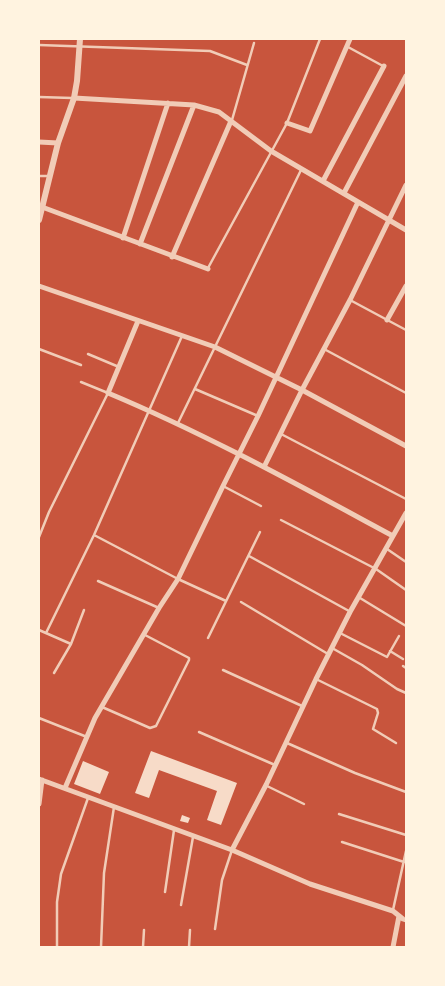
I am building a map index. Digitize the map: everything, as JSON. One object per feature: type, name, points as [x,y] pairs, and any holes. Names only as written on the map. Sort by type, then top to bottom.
[{"type":"street","points":[[287,123],[310,132],[350,39]]},
{"type":"street","points":[[39,220],[58,143],[74,98],[80,42]]},
{"type":"street","points":[[323,181],[384,66]]},
{"type":"street","points":[[344,193],[406,76]]},
{"type":"street","points":[[74,98],[194,105],[219,112],[271,151],[406,230]]},
{"type":"street","points":[[123,238],[168,103]]},
{"type":"street","points":[[140,244],[194,105]]},
{"type":"street","points":[[172,257],[231,121]]},
{"type":"street","points":[[39,142],[58,143]]},
{"type":"street","points":[[264,467],[350,300],[406,185]]},
{"type":"street","points":[[65,788],[102,707],[159,608],[178,579],[277,377],[358,202]]},
{"type":"street","points":[[42,206],[208,270]]},
{"type":"street","points":[[39,286],[215,347],[277,377],[406,446]]},
{"type":"street","points":[[387,320],[406,286]]},
{"type":"street","points":[[138,321],[108,393],[149,410],[264,467],[393,536]]},
{"type":"street","points":[[232,850],[287,743],[328,654],[406,513]]},
{"type":"street","points":[[39,804],[40,779],[232,850],[310,884],[393,911],[406,920]]},
{"type":"street","points":[[393,947],[399,916]]},
{"type":"lane","points":[[208,270],[287,123],[320,39]]},
{"type":"lane","points":[[39,45],[80,42],[210,51],[247,65]]},
{"type":"lane","points":[[231,121],[254,43]]},
{"type":"lane","points":[[348,47],[384,66]]},
{"type":"lane","points":[[39,97],[74,98]]},
{"type":"lane","points":[[177,425],[302,168]]},
{"type":"lane","points":[[39,176],[49,176]]},
{"type":"lane","points":[[350,300],[406,330]]},
{"type":"lane","points":[[46,632],[94,535],[182,336]]},
{"type":"lane","points":[[324,348],[406,393]]},
{"type":"lane","points":[[39,349],[81,365]]},
{"type":"lane","points":[[88,354],[118,368]]},
{"type":"lane","points":[[39,537],[49,512],[108,393],[81,382]]},
{"type":"lane","points":[[195,389],[258,416]]},
{"type":"lane","points":[[281,434],[406,499]]},
{"type":"lane","points":[[223,486],[261,506]]},
{"type":"lane","points":[[281,520],[376,569],[406,590]]},
{"type":"lane","points":[[401,521],[406,525]]},
{"type":"lane","points":[[208,638],[260,532]]},
{"type":"lane","points":[[94,535],[178,579],[226,601]]},
{"type":"lane","points":[[386,548],[406,562]]},
{"type":"lane","points":[[249,556],[350,612]]},
{"type":"lane","points":[[98,581],[159,608]]},
{"type":"lane","points":[[358,597],[406,626]]},
{"type":"lane","points":[[241,602],[328,654]]},
{"type":"lane","points":[[54,673],[71,644],[84,610]]},
{"type":"lane","points":[[39,630],[71,644]]},
{"type":"lane","points":[[340,633],[387,657],[399,636]]},
{"type":"lane","points":[[102,707],[150,728],[156,726],[189,660],[186,656],[144,634]]},
{"type":"lane","points":[[332,648],[406,693]]},
{"type":"lane","points":[[390,652],[403,659]]},
{"type":"lane","points":[[223,670],[303,706]]},
{"type":"lane","points":[[316,679],[377,709],[378,713],[373,729],[396,743]]},
{"type":"lane","points":[[39,718],[87,737]]},
{"type":"lane","points":[[199,732],[275,765]]},
{"type":"lane","points":[[287,743],[355,773],[406,792]]},
{"type":"lane","points":[[266,785],[304,804]]},
{"type":"lane","points":[[58,947],[57,902],[62,874],[89,797]]},
{"type":"lane","points":[[101,947],[104,873],[114,806]]},
{"type":"lane","points":[[339,814],[406,835]]},
{"type":"lane","points":[[165,892],[174,828]]},
{"type":"lane","points":[[181,905],[193,836]]},
{"type":"lane","points":[[342,842],[404,862]]},
{"type":"lane","points":[[215,929],[222,880],[232,850]]},
{"type":"lane","points":[[393,911],[406,851]]},
{"type":"lane","points":[[144,930],[144,947]]},
{"type":"lane","points":[[189,947],[190,930]]},
{"type":"building","points":[[151,751],[237,783],[221,825],[207,820],[217,791],[159,770],[149,798],[135,793]]},
{"type":"building","points":[[83,761],[109,772],[100,794],[74,784]]},
{"type":"building","points":[[182,815],[190,818],[188,823],[180,821]]}]
